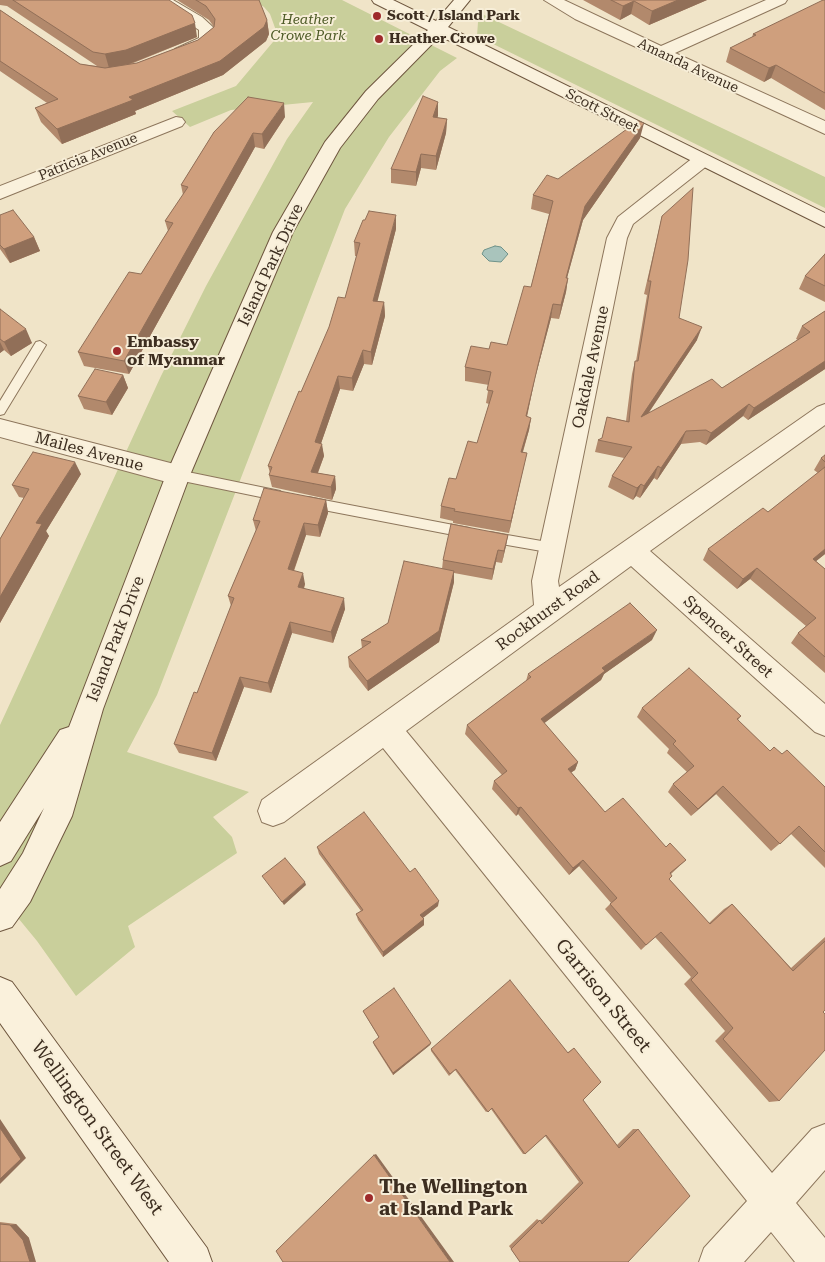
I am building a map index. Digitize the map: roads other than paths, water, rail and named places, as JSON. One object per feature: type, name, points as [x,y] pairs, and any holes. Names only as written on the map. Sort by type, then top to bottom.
[{"type":"street","points":[[162,0],[202,24],[208,34],[202,43],[168,58]]},
{"type":"street","name":"Scott Street","points":[[380,0],[825,221]]},
{"type":"street","name":"Amanda Avenue","points":[[552,0],[581,16],[825,128]]},
{"type":"street","points":[[660,53],[779,0]]},
{"type":"street","name":"Island Park Drive","points":[[0,915],[19,891],[57,816],[90,709],[178,474],[283,232],[332,146],[372,95],[439,28],[461,2]]},
{"type":"street","name":"Patricia Avenue","points":[[0,193],[176,122]]},
{"type":"street","name":"Oakdale Avenue","points":[[548,610],[545,582],[617,238],[625,221],[701,161]]},
{"type":"street","name":"Rockhurst Road","points":[[273,811],[548,610],[825,413]]},
{"type":"street","name":"Mailes Avenue","points":[[0,428],[178,474]]},
{"type":"street","name":"Spencer Street","points":[[632,551],[825,723]]},
{"type":"street","name":"Island Park Drive","points":[[0,850],[90,709]]},
{"type":"street","name":"Garrison Street","points":[[386,729],[820,1262]]},
{"type":"street","name":"Wellington Street West","points":[[0,994],[193,1262]]},
{"type":"street","points":[[718,1262],[825,1142]]},
{"type":"lane","points":[[0,411],[40,345]]},
{"type":"lane","points":[[178,474],[388,518],[553,548]]},
{"type":"water","points":[[495,246],[501,247],[508,254],[501,262],[489,261],[482,254],[484,250]]},
{"type":"place","name":"Scott / Island Park","points":[[377,16]]},
{"type":"place","name":"Heather Crowe","points":[[379,39]]},
{"type":"place","name":"Embassy of Myanmar","points":[[117,351]]},
{"type":"place","name":"The Wellington at Island Park","points":[[369,1198]]},
{"type":"park label","name":"Heather Crowe Park","points":[[308,28]]}]
